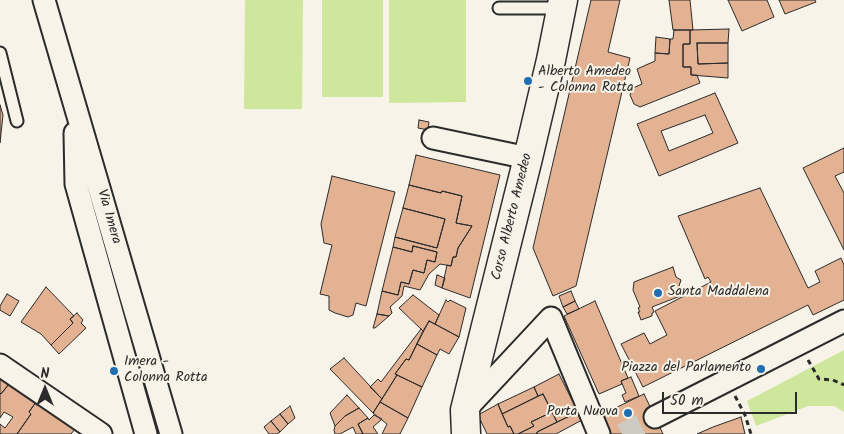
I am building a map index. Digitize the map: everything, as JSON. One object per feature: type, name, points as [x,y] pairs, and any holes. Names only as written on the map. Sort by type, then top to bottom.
[{"type":"street","name":"Via Imera","points":[[44,0],[171,434]]},
{"type":"street","name":"Corso Alberto Amedeo","points":[[466,422],[551,60],[562,4]]},
{"type":"street","points":[[75,105],[76,184],[146,434]]},
{"type":"street","points":[[433,138],[528,158]]},
{"type":"street","points":[[466,422],[551,318],[599,434]]},
{"type":"street","points":[[655,417],[844,321]]},
{"type":"street","points":[[0,366],[91,431]]},
{"type":"lane","points":[[499,8],[562,4]]},
{"type":"lane","points":[[0,53],[17,121]]},
{"type":"path","points":[[798,344],[819,379],[833,380],[844,385]]},
{"type":"path","points":[[745,414],[751,434]]},
{"type":"green space","points":[[245,0],[303,0],[302,109],[244,109]]},
{"type":"green space","points":[[322,0],[383,0],[383,97],[322,97]]},
{"type":"green space","points":[[389,0],[466,0],[466,102],[389,103]]},
{"type":"green space","points":[[844,350],[844,412],[834,406],[808,406],[756,426],[747,401]]},
{"type":"building","points":[[591,0],[620,0],[608,52],[630,58],[576,286],[553,296],[533,248]]},
{"type":"building","points":[[669,0],[690,0],[693,30],[673,30]]},
{"type":"building","points":[[728,0],[767,0],[774,17],[742,31]]},
{"type":"building","points":[[779,0],[815,0],[816,2],[785,14]]},
{"type":"building","points":[[729,29],[728,43],[697,43],[698,64],[728,63],[728,78],[691,75],[691,67],[683,67],[683,44],[690,44],[690,30]]},
{"type":"building","points":[[674,30],[690,30],[690,44],[683,44],[683,67],[691,67],[691,75],[697,75],[700,83],[640,107],[634,104],[630,95],[633,88],[642,84],[637,69],[655,61],[655,53],[669,54],[670,39],[673,39]]},
{"type":"building","points":[[656,37],[670,39],[669,54],[655,53]]},
{"type":"building","points":[[697,43],[728,43],[728,63],[698,64]]},
{"type":"building","points":[[715,93],[738,143],[659,176],[637,124]],"holes":[[[705,115],[713,133],[669,151],[661,131]]]},
{"type":"building","points":[[0,105],[3,115],[0,143]]},
{"type":"building","points":[[419,120],[429,122],[428,130],[418,128]]},
{"type":"building","points":[[844,148],[844,172],[835,176],[844,193],[844,250],[803,168]]},
{"type":"building","points":[[416,155],[500,175],[470,298],[442,288],[447,265],[451,266],[453,257],[456,257],[458,248],[472,226],[456,223],[462,196],[409,185]]},
{"type":"building","points":[[332,176],[395,192],[366,306],[356,303],[353,315],[348,317],[329,310],[329,296],[320,294],[332,245],[324,243],[321,224]]},
{"type":"building","points":[[409,185],[462,196],[456,223],[472,226],[458,248],[456,257],[453,257],[451,266],[440,264],[429,274],[420,290],[404,286],[402,296],[390,307],[392,313],[389,316],[377,314],[382,291],[398,295],[401,282],[409,284],[413,270],[424,273],[427,260],[435,262],[437,252],[413,246],[412,252],[393,247],[395,237],[437,248],[445,219],[403,208]]},
{"type":"building","points":[[760,188],[808,288],[820,282],[815,271],[841,258],[844,265],[844,300],[813,315],[808,305],[643,387],[621,344],[644,333],[650,344],[667,335],[655,311],[711,282],[708,277],[705,279],[678,216]]},
{"type":"building","points":[[403,208],[445,219],[437,248],[395,237]]},
{"type":"building","points":[[413,246],[437,252],[435,262],[427,260],[424,273],[413,270],[409,284],[401,282],[398,295],[382,291],[393,247],[412,252]]},
{"type":"building","name":"Santa Maddalena","points":[[673,267],[676,277],[681,280],[679,286],[683,295],[652,307],[654,312],[652,316],[641,320],[638,312],[640,312],[638,308],[640,307],[633,290],[634,282]]},
{"type":"building","points":[[437,275],[445,278],[442,288],[435,285]]},
{"type":"building","points":[[46,287],[74,316],[70,319],[73,323],[51,345],[41,334],[21,322]]},
{"type":"building","points":[[571,291],[575,301],[563,307],[559,296]]},
{"type":"building","points":[[7,294],[19,301],[10,316],[0,310],[0,306]]},
{"type":"building","points":[[413,295],[439,315],[435,324],[429,321],[423,331],[399,308]]},
{"type":"building","points":[[446,300],[466,308],[459,337],[435,324]]},
{"type":"building","points":[[575,301],[579,309],[567,314],[563,307]]},
{"type":"building","points":[[595,301],[628,378],[621,381],[622,384],[599,394],[564,316]]},
{"type":"building","points":[[77,313],[83,320],[81,323],[86,328],[59,354],[51,345],[73,323],[70,319]]},
{"type":"building","points":[[377,314],[389,316],[373,328]]},
{"type":"building","points":[[429,321],[459,337],[449,354],[440,349],[437,355],[417,344]]},
{"type":"building","points":[[421,329],[423,331],[409,360],[406,359],[395,374],[397,375],[382,399],[370,387],[378,379],[381,382]]},
{"type":"building","points":[[417,344],[437,355],[422,387],[395,374],[406,359],[409,360]]},
{"type":"building","points":[[344,358],[382,399],[373,413],[330,369]]},
{"type":"building","points":[[559,374],[578,412],[557,422],[543,394],[538,396],[534,387]]},
{"type":"building","points":[[397,375],[422,387],[408,418],[380,402]]},
{"type":"building","points":[[631,377],[639,396],[625,402],[622,395],[626,393],[621,381]]},
{"type":"building","points":[[0,378],[9,384],[1,394],[0,393]]},
{"type":"building","points":[[9,384],[36,402],[29,412],[31,414],[17,434],[0,434],[0,424],[5,428],[13,417],[4,412],[0,418],[0,393]]},
{"type":"building","points":[[534,387],[538,396],[502,414],[498,404]]},
{"type":"building","points":[[543,394],[552,412],[531,422],[534,426],[514,434],[510,426],[508,427],[502,414]]},
{"type":"building","name":"Porta Nuova","points":[[644,394],[663,434],[609,434],[601,415]]},
{"type":"building","points":[[347,395],[359,408],[345,416],[335,426],[330,413]]},
{"type":"building","points":[[36,402],[75,429],[71,434],[17,434],[31,414],[29,412]]},
{"type":"building","points":[[380,402],[408,418],[400,434],[382,434],[387,424],[373,413]]},
{"type":"building","points":[[498,404],[508,427],[510,426],[514,434],[487,434],[478,415]]},
{"type":"building","points":[[290,406],[295,418],[288,424],[280,414]]},
{"type":"building","points":[[359,408],[368,418],[358,424],[363,434],[356,434],[353,427],[340,434],[335,434],[335,426],[345,416]]},
{"type":"building","points":[[552,412],[557,422],[537,432],[537,434],[518,434],[534,426],[531,422]]},
{"type":"building","points":[[578,412],[582,420],[556,434],[537,434],[537,432]]},
{"type":"building","points":[[280,414],[288,424],[280,432],[271,421]]},
{"type":"building","points":[[374,415],[382,419],[373,427],[378,434],[363,434],[358,424],[368,418],[369,420]]},
{"type":"building","points":[[741,417],[745,434],[697,434],[713,427]]},
{"type":"building","points":[[271,421],[280,432],[277,434],[269,434],[264,427]]},
{"type":"tunnel","points":[[622,434],[655,417]]},
{"type":"place","name":"Alberto Amedeo - Colonna Rotta","points":[[528,81]]},
{"type":"place","name":"Santa Maddalena","points":[[658,293]]},
{"type":"place","name":"Piazza del Parlamento","points":[[761,369]]},
{"type":"place","name":"Imera - Colonna Rotta","points":[[114,371]]},
{"type":"place","name":"Porta Nuova","points":[[628,413]]}]
